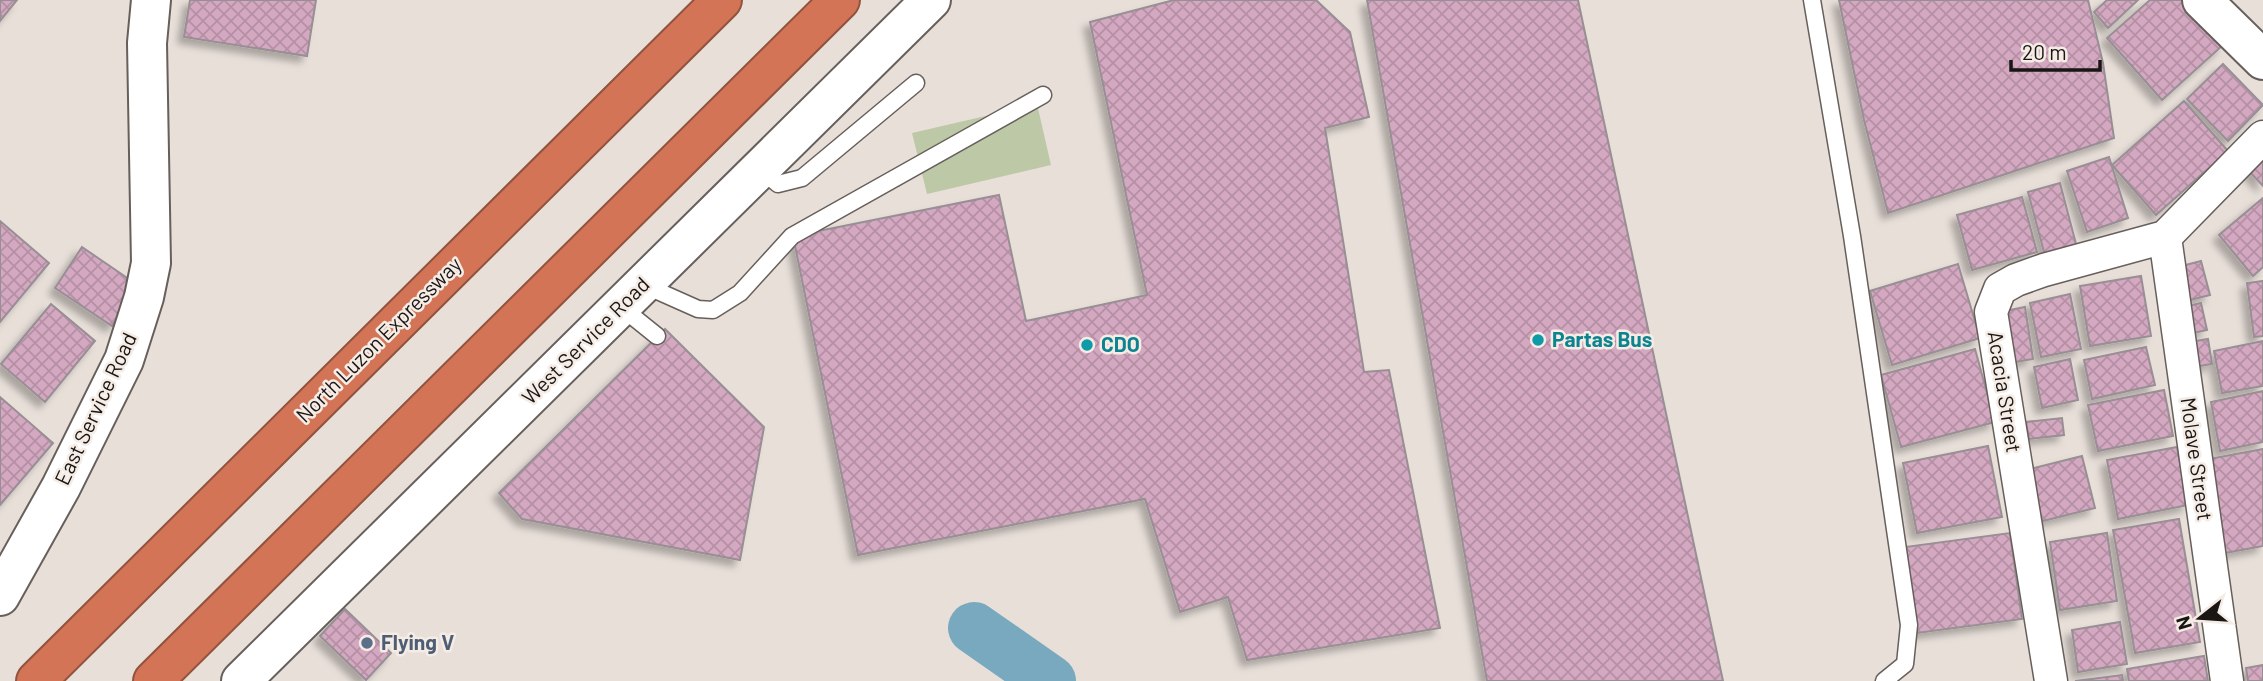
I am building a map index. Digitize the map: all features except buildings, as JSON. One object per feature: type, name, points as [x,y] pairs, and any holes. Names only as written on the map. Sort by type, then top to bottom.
[{"type":"highway","name":"North Luzon Expressway","points":[[36,681],[722,0]]},
{"type":"highway","points":[[153,681],[840,0]]},
{"type":"street","name":"East Service Road","points":[[0,596],[61,487],[124,360],[144,297],[151,264],[147,68],[151,0]]},
{"type":"street","name":"West Service Road","points":[[241,681],[931,0]]},
{"type":"street","points":[[2202,0],[2263,60]]},
{"type":"street","points":[[2165,237],[2263,137]]},
{"type":"street","name":"Acacia Street","points":[[2051,681],[1991,312],[2000,289],[2016,280],[2165,237]]},
{"type":"street","name":"Molave Street","points":[[2165,237],[2227,681]]},
{"type":"lane","points":[[1812,0],[1852,236],[1909,625],[1905,664],[1884,681]]},
{"type":"lane","points":[[760,169],[778,184],[802,178],[916,83]]},
{"type":"lane","points":[[632,296],[713,310],[740,293],[792,236],[1043,95]]},
{"type":"lane","points":[[632,296],[657,336]]},
{"type":"green space","points":[[1037,104],[1051,165],[927,194],[912,133]]},
{"type":"waterway","points":[[974,628],[1050,681]]},
{"type":"place","name":"Partas Bus","points":[[1538,340]]},
{"type":"place","name":"CDO","points":[[1087,345]]},
{"type":"place","name":"Flying V","points":[[367,643]]}]
